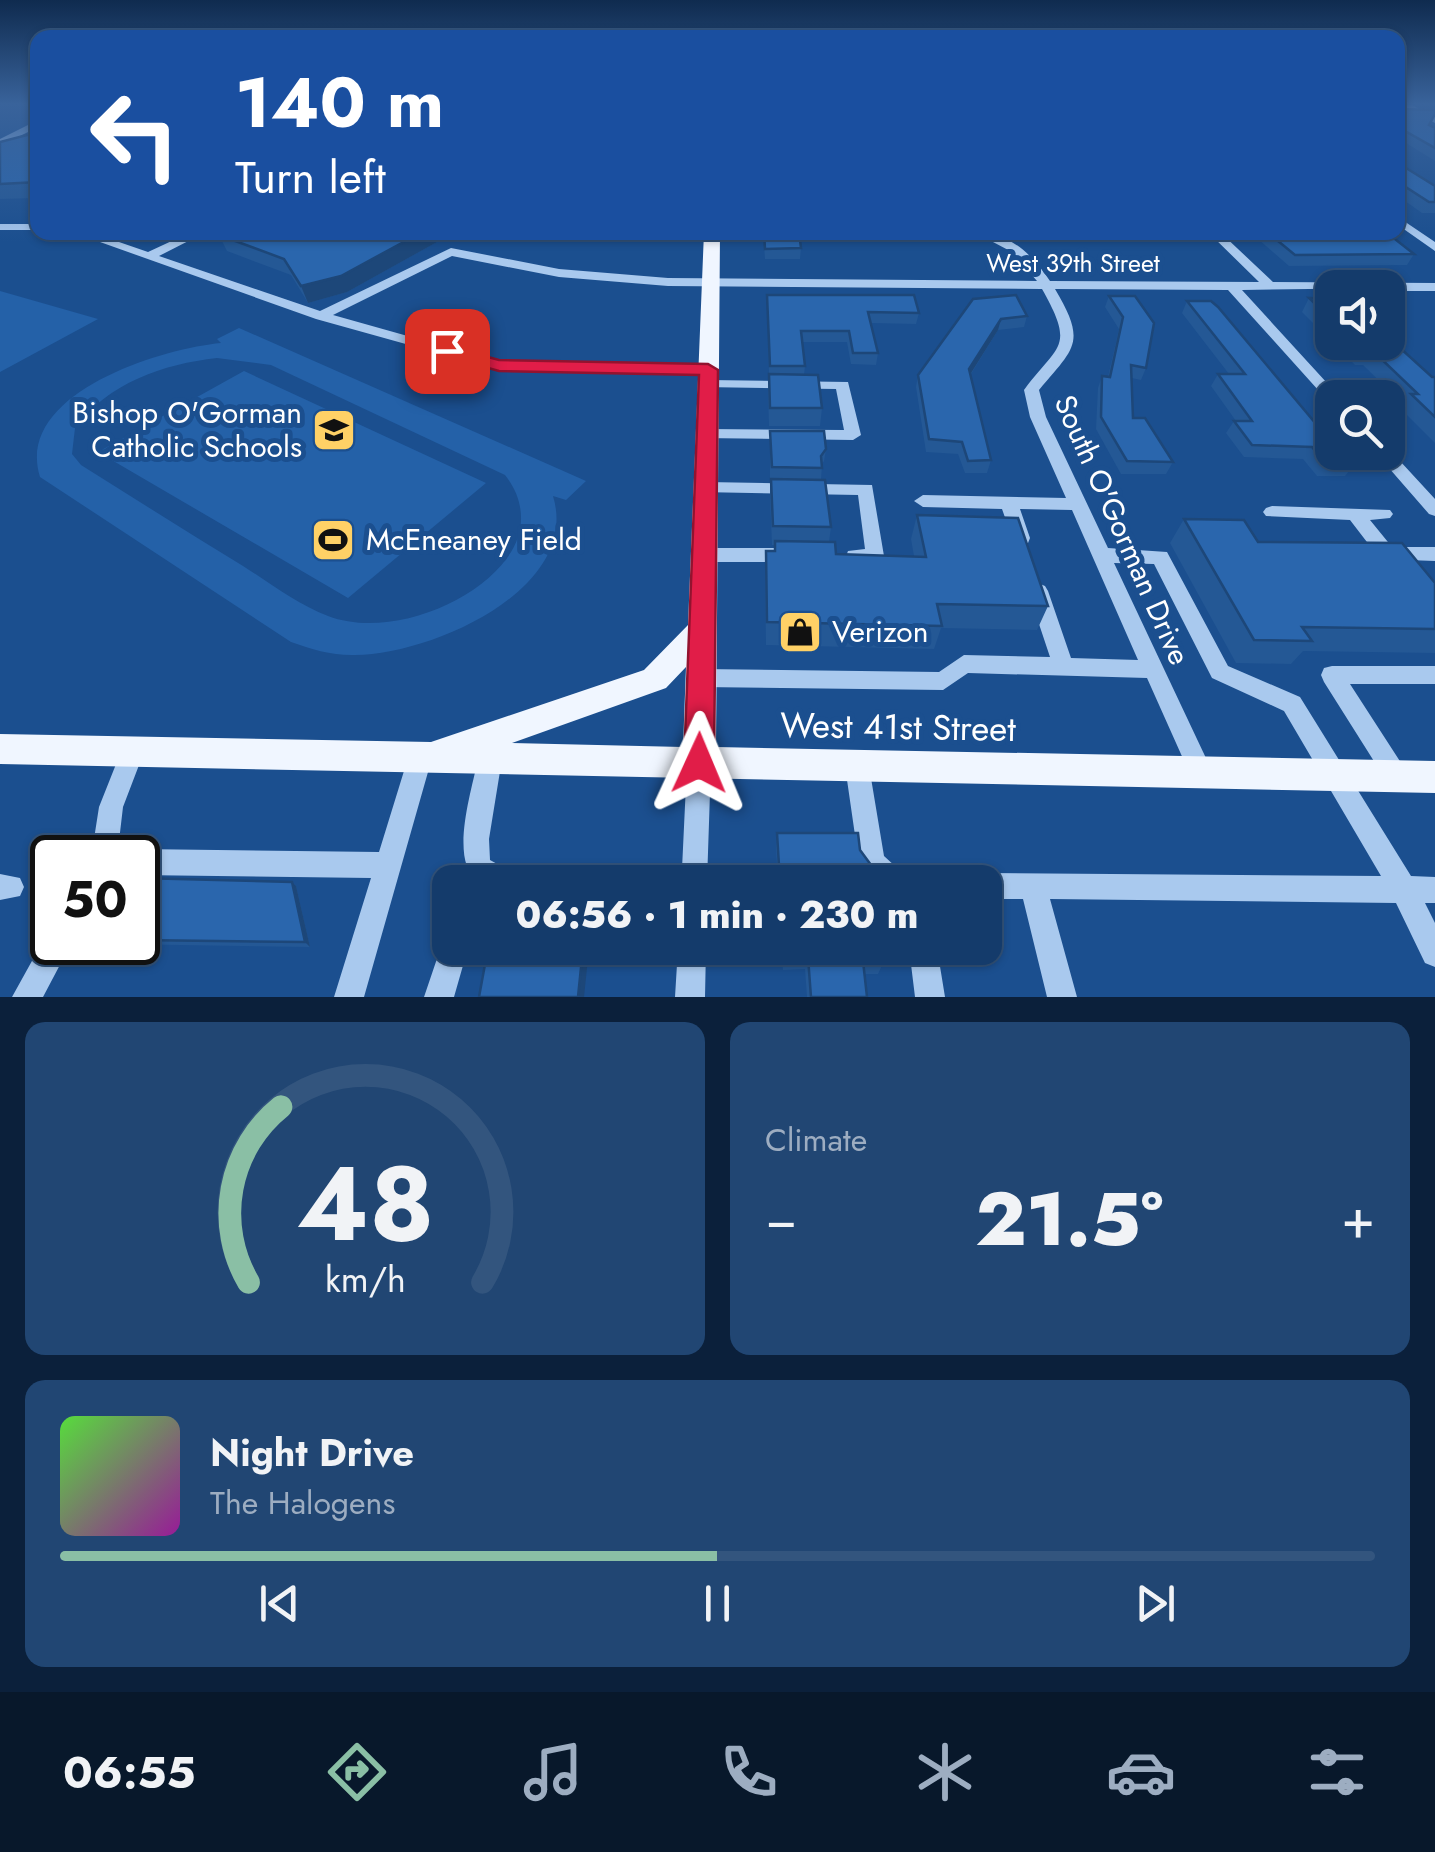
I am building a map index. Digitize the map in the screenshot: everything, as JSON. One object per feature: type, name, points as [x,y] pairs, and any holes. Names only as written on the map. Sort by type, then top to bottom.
[{"type":"main road","points":[[699,763],[712,240]]},
{"type":"main road","points":[[420,758],[602,700],[654,679],[702,630]]},
{"type":"main road","name":"West 41st Street","points":[[0,749],[1435,777]]},
{"type":"street","points":[[1405,225],[1435,247]]},
{"type":"street","points":[[0,227],[30,227]]},
{"type":"street","points":[[118,240],[150,256],[321,316],[499,366],[842,385],[853,435],[707,434]]},
{"type":"street","points":[[150,256],[184,240]]},
{"type":"street","name":"South O'Gorman Drive","points":[[997,240],[1018,250],[1046,285],[1067,330],[1067,348],[1031,390],[1049,447],[1201,774]]},
{"type":"street","points":[[1221,240],[1270,286]]},
{"type":"street","name":"West 39th Street","points":[[321,316],[451,252],[522,270],[576,277],[711,282],[1435,286]]},
{"type":"street","points":[[1232,286],[1317,380]]},
{"type":"street","points":[[1398,470],[1435,510]]},
{"type":"street","points":[[704,554],[874,556],[866,489],[706,488]]},
{"type":"street","points":[[923,501],[1076,504]]},
{"type":"street","points":[[1009,504],[1064,666]]},
{"type":"street","points":[[1272,512],[1384,514]]},
{"type":"street","points":[[1354,514],[1393,561],[1435,554]]},
{"type":"street","points":[[1099,555],[1160,557],[1220,672],[1292,704],[1404,890],[1435,953]]},
{"type":"street","points":[[701,678],[943,681],[964,664],[1152,669]]},
{"type":"street","points":[[1397,777],[1332,675],[1435,675]]},
{"type":"street","points":[[107,835],[111,807],[132,752]]},
{"type":"street","points":[[349,997],[420,758]]},
{"type":"street","points":[[476,865],[476,839],[490,759]]},
{"type":"street","points":[[695,865],[699,763]]},
{"type":"street","points":[[857,766],[875,865]]},
{"type":"street","points":[[160,862],[388,865]]},
{"type":"street","points":[[1002,886],[1435,890]]},
{"type":"street","points":[[1032,886],[1062,997]]},
{"type":"street","points":[[28,997],[45,965]]},
{"type":"street","points":[[438,997],[448,965]]},
{"type":"street","points":[[690,997],[691,965]]},
{"type":"street","points":[[925,965],[930,997]]},
{"type":"shaded area","points":[[0,291],[98,319],[0,372]]},
{"type":"shaded area","points":[[239,328],[586,481],[566,500],[553,496],[556,530],[544,561],[521,589],[491,612],[455,631],[383,653],[328,653],[291,642],[40,477],[38,448],[49,422],[69,400],[130,366],[221,343],[217,339]],"holes":[[[217,358],[271,365],[505,475],[517,495],[521,516],[518,537],[507,558],[472,590],[426,613],[400,620],[351,622],[295,600],[81,465],[72,454],[75,428],[88,412],[138,378],[177,365]]]},
{"type":"shaded area","name":"McEneaney Field","points":[[244,371],[486,483],[348,598],[98,452]]},
{"type":"building","points":[[0,150],[30,150],[30,182],[0,184]]},
{"type":"building","points":[[1405,167],[1435,186],[1435,202],[1405,187]]},
{"type":"building","points":[[233,240],[407,240],[341,276],[301,286],[284,259]]},
{"type":"building","points":[[764,240],[800,240],[801,248],[765,249]]},
{"type":"building","points":[[1277,240],[1396,240],[1414,254],[1295,255]]},
{"type":"building","points":[[767,295],[914,295],[919,313],[868,312],[878,353],[853,353],[849,331],[801,331],[805,366],[770,366]]},
{"type":"building","points":[[1016,295],[1027,316],[1001,319],[969,369],[991,460],[968,461],[962,442],[929,439],[918,375],[973,299]]},
{"type":"building","points":[[1109,296],[1135,296],[1154,323],[1146,368],[1131,365],[1133,418],[1145,418],[1173,462],[1127,461],[1101,417],[1102,376],[1110,377],[1123,317]]},
{"type":"building","points":[[1187,301],[1211,301],[1218,307],[1315,423],[1315,451],[1312,447],[1252,445],[1234,421],[1252,421],[1218,374],[1245,374]]},
{"type":"building","points":[[434,345],[460,355],[441,367],[417,356]]},
{"type":"building","points":[[1405,352],[1435,377],[1435,417],[1411,394],[1418,394],[1382,360],[1405,360]]},
{"type":"building","points":[[769,374],[818,375],[822,408],[770,408]]},
{"type":"building","points":[[770,431],[824,431],[822,468],[772,467]]},
{"type":"building","points":[[771,479],[825,480],[831,527],[773,526]]},
{"type":"building","points":[[917,515],[1018,518],[1048,606],[937,604],[942,626],[767,622],[766,551],[775,551],[775,541],[835,542],[836,554],[926,557]]},
{"type":"building","points":[[1184,519],[1244,520],[1258,542],[1402,543],[1435,583],[1435,629],[1302,627],[1312,641],[1254,640]]},
{"type":"building","points":[[777,833],[858,833],[860,850],[871,865],[779,865]]},
{"type":"building","points":[[160,879],[292,882],[305,942],[160,940]]},
{"type":"building","points":[[485,965],[581,965],[578,997],[479,997]]},
{"type":"building","points":[[809,965],[863,965],[867,997],[811,997]]},
{"type":"place","name":"Bishop O'Gorman Catholic Schools","points":[[334,430]]},
{"type":"place","name":"McEneaney Field","points":[[333,540]]},
{"type":"place","name":"Verizon","points":[[800,632]]},
{"type":"route","points":[[447,351],[499,366],[708,370],[699,763]]}]
